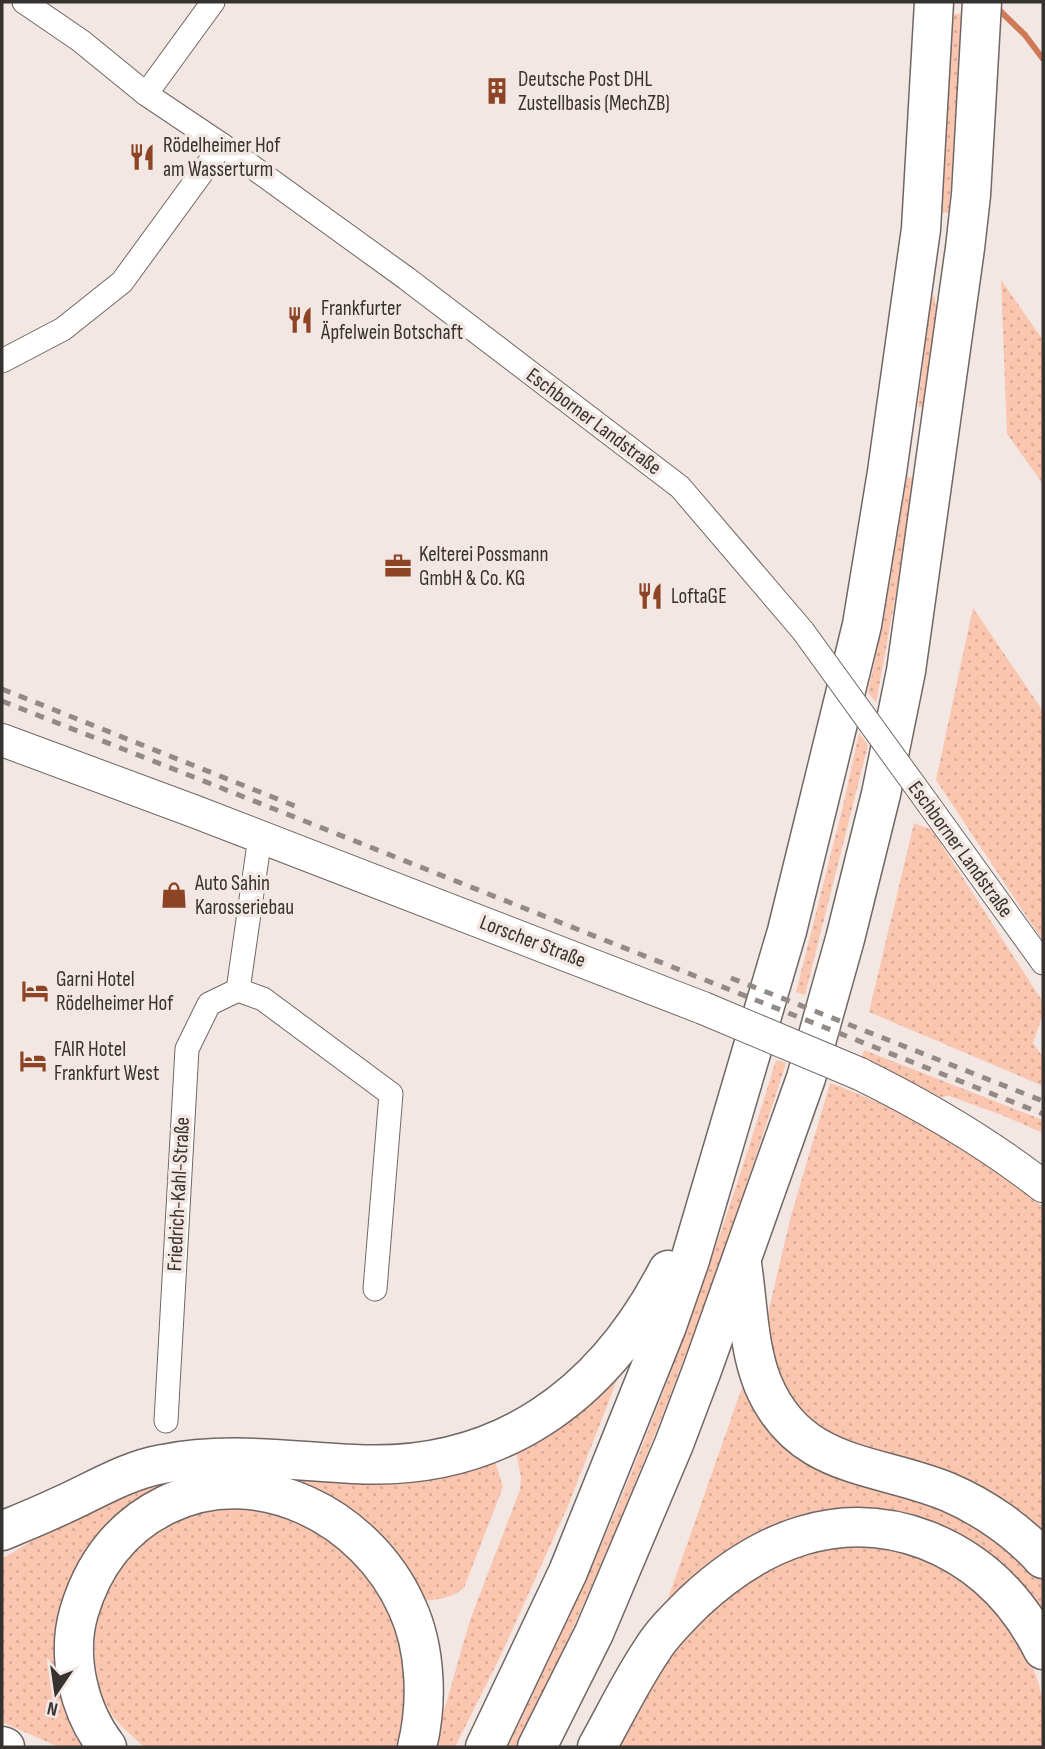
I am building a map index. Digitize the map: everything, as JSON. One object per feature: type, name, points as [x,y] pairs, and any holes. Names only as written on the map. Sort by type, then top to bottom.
[{"type":"highway","points":[[485,1747],[568,1572],[632,1418],[690,1260],[778,966],[862,625],[887,472],[921,229],[934,2]]},
{"type":"highway","points":[[537,1747],[594,1633],[674,1444],[806,1078],[845,939],[881,794],[906,671],[942,426],[971,195],[982,5]]},
{"type":"highway","points":[[2,1531],[58,1508],[120,1477],[161,1464],[213,1457],[356,1465],[411,1464],[458,1454],[532,1424],[559,1406],[594,1376],[638,1322],[678,1250],[718,1161]]},
{"type":"highway","points":[[742,1258],[759,1371],[772,1401],[797,1434],[822,1451],[844,1460],[928,1484],[968,1502],[1006,1526],[1043,1559]]},
{"type":"highway","points":[[107,1747],[77,1685],[74,1658],[77,1617],[90,1579],[110,1549],[137,1521],[188,1496],[225,1489],[263,1490],[304,1503],[342,1527],[379,1563],[407,1606],[418,1644],[423,1688],[417,1747]]},
{"type":"highway","points":[[2,1546],[58,1508]]},
{"type":"highway","points":[[597,1747],[653,1648],[682,1614],[711,1586],[746,1560],[764,1550],[811,1533],[863,1527],[889,1530],[914,1536],[957,1554],[1001,1588],[1015,1604],[1043,1650]]},
{"type":"highway","points":[[555,1747],[564,1693]]},
{"type":"main road","name":"Lorscher Straße","points":[[2,740],[704,1008],[860,1074],[954,1124],[1043,1186]]},
{"type":"street","name":"Eschborner Landstraße","points":[[24,2],[81,41],[146,94],[222,145],[406,278],[680,487],[803,631],[1043,963]]},
{"type":"street","points":[[146,94],[213,2]]},
{"type":"street","points":[[2,361],[63,329],[122,282],[222,145]]},
{"type":"street","points":[[260,837],[237,990],[263,999],[391,1094],[375,1289]]},
{"type":"street","name":"Friedrich-Kahl-Straße","points":[[166,1421],[187,1049],[209,1004],[237,990]]},
{"type":"shaded area","points":[[953,14],[963,14],[949,213],[940,212]]},
{"type":"shaded area","points":[[1001,280],[1043,340],[1043,484],[1007,434]]},
{"type":"shaded area","points":[[931,296],[935,297],[935,305],[940,305],[927,408],[918,407]]},
{"type":"shaded area","points":[[907,477],[917,479],[876,703],[868,692],[883,623]]},
{"type":"shaded area","points":[[973,608],[1043,711],[1043,941],[936,780]]},
{"type":"shaded area","points":[[859,733],[868,745],[805,995],[796,992]]},
{"type":"shaded area","points":[[914,823],[932,830],[1043,1002],[1043,1014],[1033,1043],[1043,1057],[1043,1086],[869,1012]]},
{"type":"shaded area","points":[[864,1050],[1043,1120],[1043,1133],[949,1096],[940,1097],[862,1057]]},
{"type":"shaded area","points":[[776,1060],[786,1063],[758,1151],[664,1410],[557,1664],[517,1747],[508,1747],[595,1559],[644,1442],[704,1280]]},
{"type":"shaded area","points":[[830,1083],[887,1106],[942,1136],[994,1169],[1043,1207],[1043,1473],[1040,1475],[1043,1489],[1043,1541],[935,1476],[795,1419],[764,1330],[791,1216]]},
{"type":"shaded area","points":[[628,1352],[568,1506],[501,1655],[455,1747],[430,1747],[446,1704],[470,1620],[520,1490],[521,1477],[515,1447]]},
{"type":"shaded area","points":[[745,1379],[1043,1570],[1043,1627],[893,1519],[666,1604]]},
{"type":"shaded area","points":[[494,1458],[503,1487],[464,1588],[450,1596],[424,1601],[243,1477],[85,1570],[96,1747],[59,1747],[2,1722],[2,1559],[87,1507],[155,1477]]},
{"type":"shaded area","points":[[205,1503],[287,1509],[366,1566],[395,1613],[409,1668],[402,1747],[144,1747],[115,1719],[99,1683],[95,1656],[96,1630],[112,1579],[127,1556],[145,1536],[166,1520]]},
{"type":"shaded area","points":[[883,1544],[945,1566],[962,1577],[994,1607],[1021,1644],[1039,1684],[1044,1709],[1043,1747],[609,1747],[668,1655],[722,1594],[811,1547]]},
{"type":"waterway","points":[[995,6],[1025,35],[1043,59]]},
{"type":"railway","points":[[2,689],[295,806]]},
{"type":"railway","points":[[2,701],[1043,1114]]},
{"type":"railway","points":[[731,978],[1043,1101]]},
{"type":"place","name":"Deutsche Post DHL Zustellbasis (MechZB)","points":[[497,91]]},
{"type":"place","name":"Rödelheimer Hof am Wasserturm","points":[[142,157]]},
{"type":"place","name":"Frankfurter Äpfelwein Botschaft","points":[[300,320]]},
{"type":"place","name":"Kelterei Possmann GmbH & Co. KG","points":[[398,566]]},
{"type":"place","name":"LoftaGE","points":[[650,596]]},
{"type":"place","name":"Auto Sahin Karosseriebau","points":[[174,895]]},
{"type":"place","name":"Garni Hotel Rödelheimer Hof","points":[[35,991]]},
{"type":"place","name":"FAIR Hotel Frankfurt West","points":[[33,1061]]}]
